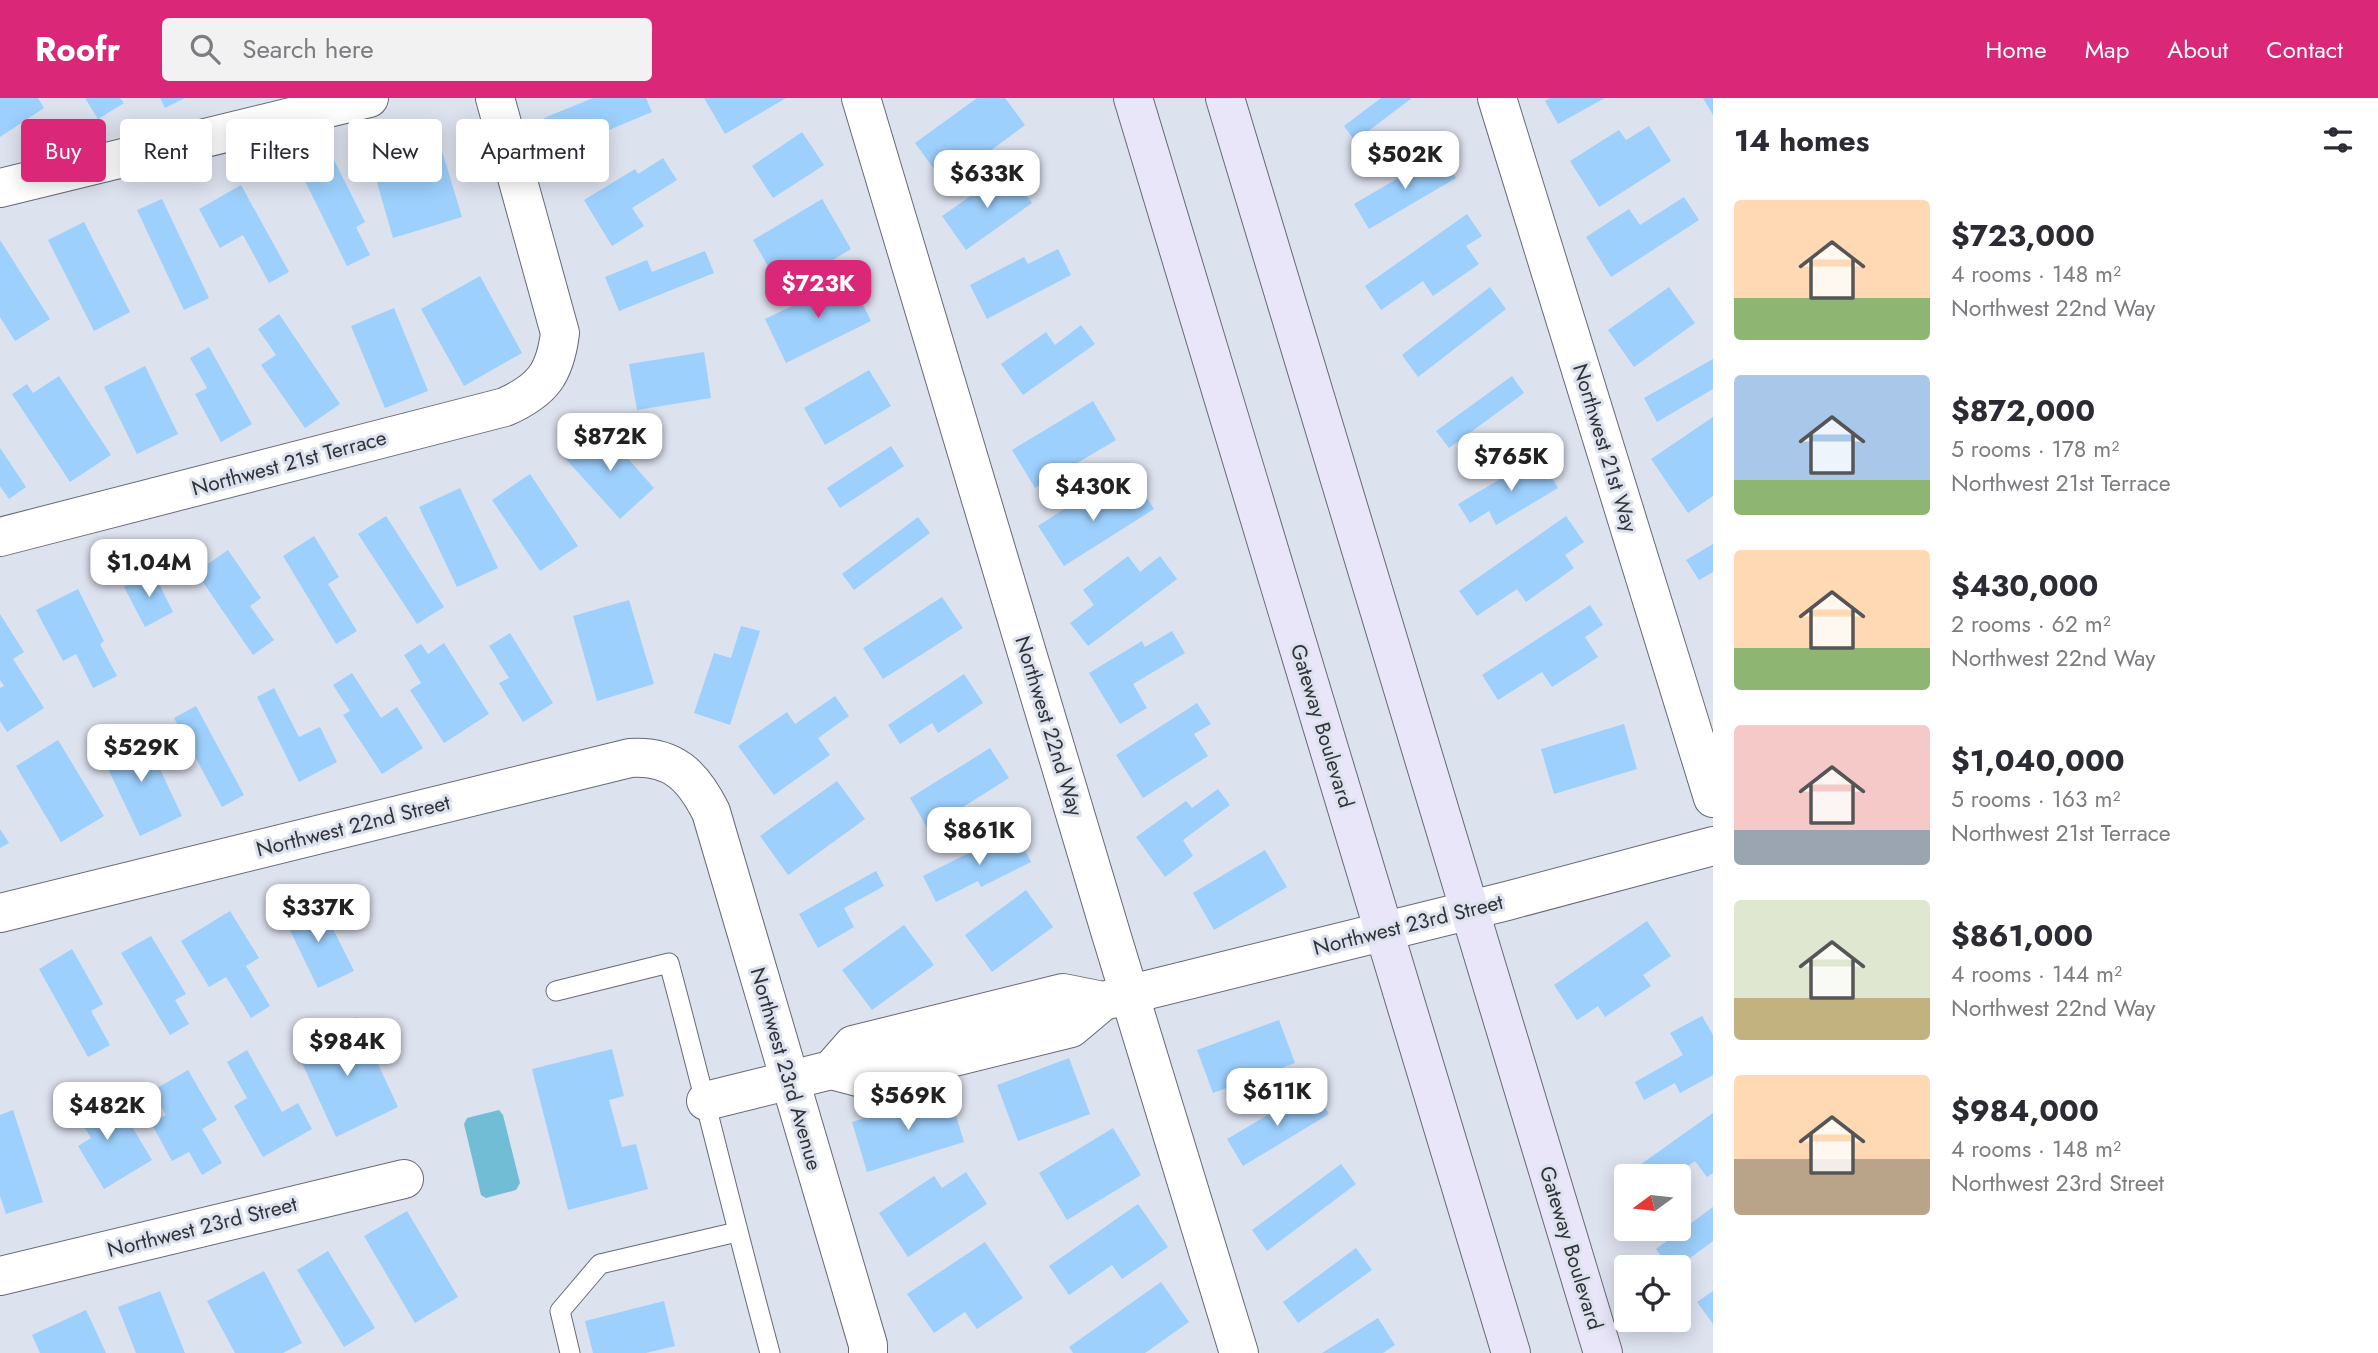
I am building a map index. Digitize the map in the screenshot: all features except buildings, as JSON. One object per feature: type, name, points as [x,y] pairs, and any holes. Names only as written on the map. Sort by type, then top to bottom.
[{"type":"main road","name":"Gateway Boulevard","points":[[1133,98],[1511,1353]]},
{"type":"main road","name":"Gateway Boulevard","points":[[1225,98],[1603,1353]]},
{"type":"street","points":[[0,188],[369,98]]},
{"type":"street","name":"Northwest 21st Terrace","points":[[0,537],[505,407],[528,397],[546,380],[557,357],[560,333],[495,98]]},
{"type":"street","name":"Northwest 22nd Way","points":[[861,98],[1116,998],[1239,1353]]},
{"type":"street","name":"Northwest 21st Way","points":[[1497,98],[1713,798]]},
{"type":"street","name":"Northwest 22nd Street","points":[[0,913],[630,758],[648,757],[667,762],[699,787]]},
{"type":"street","name":"Northwest 23rd Avenue","points":[[699,787],[711,812],[868,1353]]},
{"type":"street","name":"Northwest 23rd Street","points":[[706,1101],[831,1070],[853,1045],[1063,993],[1116,998],[1713,846]]},
{"type":"street","name":"Northwest 23rd Street","points":[[0,1276],[404,1178]]},
{"type":"lane","points":[[556,991],[669,963],[771,1353]]},
{"type":"lane","points":[[570,1353],[560,1311],[600,1264],[737,1231]]},
{"type":"water","points":[[499,1110],[503,1115],[520,1183],[516,1190],[486,1198],[481,1195],[464,1124],[467,1118]]}]
